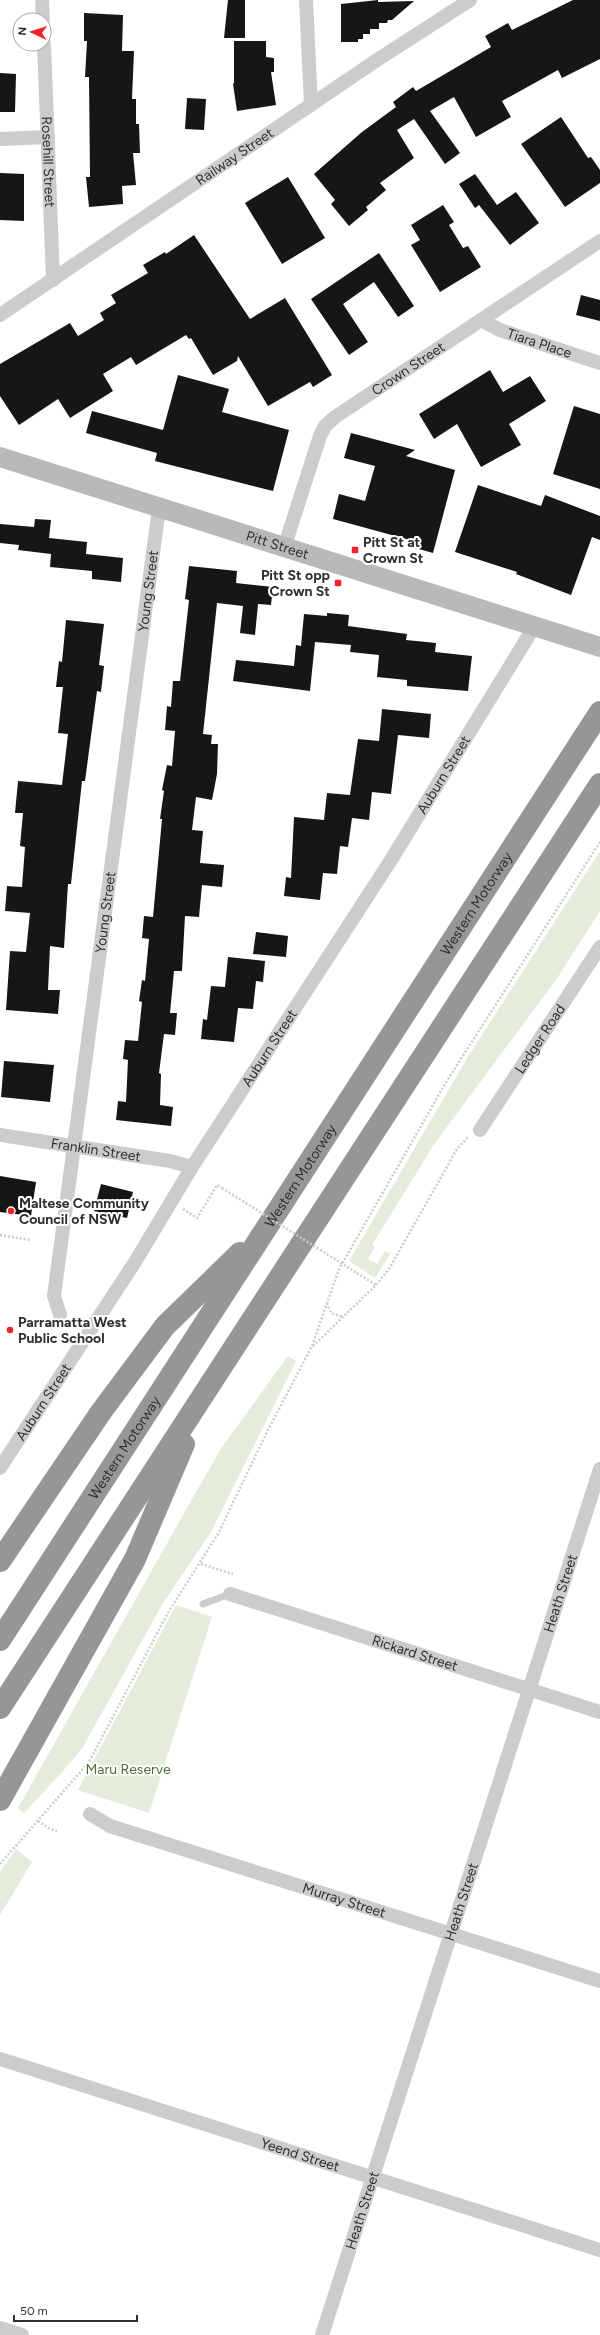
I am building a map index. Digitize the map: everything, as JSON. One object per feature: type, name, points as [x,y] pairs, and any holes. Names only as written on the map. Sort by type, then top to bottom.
[{"type":"highway","name":"Western Motorway","points":[[0,1640],[600,712]]},
{"type":"highway","points":[[0,1708],[600,784]]},
{"type":"highway","points":[[0,1561],[101,1412],[165,1326],[268,1226]]},
{"type":"highway","points":[[0,1800],[136,1559],[206,1391]]},
{"type":"main road","name":"Pitt Street","points":[[0,457],[600,647]]},
{"type":"street","points":[[42,0],[43,12]]},
{"type":"street","points":[[306,0],[311,105]]},
{"type":"street","name":"Railway Street","points":[[0,315],[311,105],[470,0]]},
{"type":"street","name":"Rosehill Street","points":[[44,52],[53,280]]},
{"type":"street","points":[[0,139],[48,137]]},
{"type":"street","name":"Crown Street","points":[[284,548],[320,436],[325,426],[600,241]]},
{"type":"street","name":"Tiara Place","points":[[482,320],[500,330],[600,362]]},
{"type":"street","name":"Young Street","points":[[60,1315],[54,1296],[159,508]]},
{"type":"street","name":"Auburn Street","points":[[0,1468],[135,1262],[192,1167],[441,781],[534,627]]},
{"type":"street","name":"Ledger Road","points":[[480,1130],[600,947]]},
{"type":"street","name":"Franklin Street","points":[[0,1134],[174,1161],[192,1167]]},
{"type":"street","name":"Heath Street","points":[[322,2335],[600,1469]]},
{"type":"street","name":"Rickard Street","points":[[230,1594],[600,1712]]},
{"type":"street","name":"Murray Street","points":[[90,1814],[110,1826],[600,1981]]},
{"type":"street","name":"Yeend Street","points":[[0,2059],[372,2179],[600,2250]]},
{"type":"street","points":[[0,2328],[22,2335]]},
{"type":"lane","points":[[203,1604],[230,1594]]},
{"type":"path","points":[[0,1864],[89,1762],[169,1612],[218,1534],[266,1434],[312,1346],[339,1269],[414,1136],[490,1011],[600,842]]},
{"type":"path","points":[[312,1346],[344,1317],[376,1285],[389,1269],[457,1149],[468,1137],[480,1130]]},
{"type":"path","points":[[180,1208],[196,1218],[217,1184],[376,1285]]},
{"type":"path","points":[[0,1234],[30,1240]]},
{"type":"path","points":[[327,1301],[327,1307],[331,1314],[344,1317]]},
{"type":"path","points":[[200,1564],[233,1574]]},
{"type":"path","points":[[38,1821],[57,1832]]},
{"type":"green space","points":[[600,851],[600,911],[556,980],[435,1143],[372,1245],[375,1246],[368,1259],[377,1264],[385,1251],[390,1254],[375,1278],[349,1261],[466,1060]]},
{"type":"green space","points":[[288,1356],[296,1361],[211,1532],[163,1603],[83,1747],[24,1813],[18,1808],[196,1492],[222,1447]]},
{"type":"green space","name":"Maru Reserve","points":[[176,1605],[212,1617],[149,1813],[78,1790]]},
{"type":"green space","points":[[16,1849],[32,1862],[0,1915],[0,1872]]},
{"type":"building","points":[[228,0],[245,0],[245,38],[224,38]]},
{"type":"building","points":[[378,0],[378,2],[414,1],[392,20],[388,20],[387,23],[379,23],[379,29],[370,29],[370,34],[363,34],[363,39],[358,39],[358,42],[341,42],[341,4]]},
{"type":"building","points":[[573,0],[600,0],[600,59],[562,78],[558,70],[502,101],[511,117],[476,137],[454,97],[430,111],[460,153],[445,164],[414,119],[397,130],[414,158],[380,183],[386,190],[366,207],[368,210],[349,226],[331,204],[335,200],[314,174],[362,132],[396,107],[393,102],[413,87],[416,91],[491,47],[485,36],[508,23],[512,30]]},
{"type":"building","points":[[84,13],[123,15],[122,51],[134,51],[132,99],[136,99],[136,124],[139,124],[140,153],[133,153],[136,185],[122,186],[123,204],[89,207],[86,177],[90,177],[89,77],[85,77],[87,41],[84,41]]},
{"type":"building","points":[[234,41],[266,41],[266,57],[274,58],[274,72],[271,72],[276,105],[237,111],[233,84]]},
{"type":"building","points":[[0,73],[16,74],[15,112],[0,112]]},
{"type":"building","points":[[187,98],[206,99],[204,130],[185,129]]},
{"type":"building","points":[[561,117],[588,158],[591,157],[600,170],[600,183],[565,207],[521,144]]},
{"type":"building","points":[[0,173],[24,174],[24,221],[0,220]]},
{"type":"building","points":[[475,174],[497,205],[516,192],[539,223],[510,245],[479,205],[475,208],[459,184]]},
{"type":"building","points":[[288,177],[325,238],[282,264],[245,203]]},
{"type":"building","points":[[443,205],[454,222],[449,225],[463,248],[468,246],[481,267],[440,292],[411,245],[420,240],[411,225]]},
{"type":"building","points":[[194,235],[250,319],[285,298],[332,375],[313,387],[310,382],[268,406],[238,356],[237,361],[213,375],[191,338],[189,339],[186,335],[136,365],[131,357],[103,374],[113,391],[70,418],[58,399],[19,425],[0,396],[0,364],[70,323],[78,336],[104,320],[100,313],[116,303],[111,295],[148,273],[143,265],[165,252],[166,254]]},
{"type":"building","points":[[379,253],[414,306],[398,317],[374,282],[343,304],[368,342],[349,355],[311,299]]},
{"type":"building","points":[[581,295],[600,300],[600,321],[576,315]]},
{"type":"building","points":[[490,370],[503,392],[530,376],[546,401],[509,424],[521,445],[481,467],[457,424],[434,439],[419,414]]},
{"type":"building","points":[[178,375],[229,389],[222,412],[289,430],[273,491],[155,461],[157,453],[86,433],[92,411],[163,430]]},
{"type":"building","points":[[574,406],[600,414],[600,489],[553,474]]},
{"type":"building","points":[[351,433],[415,450],[406,456],[455,470],[433,553],[408,546],[410,540],[333,519],[339,494],[365,501],[375,466],[344,458]]},
{"type":"building","points":[[478,485],[541,506],[545,495],[600,516],[600,540],[592,537],[571,595],[516,574],[517,572],[455,552]]},
{"type":"building","points":[[35,519],[51,520],[49,538],[87,542],[86,554],[123,558],[121,582],[92,579],[92,571],[50,567],[51,554],[18,550],[19,545],[0,543],[0,524],[34,527]]},
{"type":"building","points":[[189,566],[237,571],[236,583],[273,587],[271,605],[258,604],[255,635],[240,633],[243,606],[217,603],[203,734],[212,735],[211,744],[218,744],[217,774],[212,800],[196,797],[192,830],[203,831],[200,863],[224,865],[222,887],[202,885],[199,917],[185,916],[182,971],[174,971],[170,1013],[177,1013],[175,1035],[164,1034],[159,1073],[161,1074],[160,1105],[173,1107],[171,1126],[116,1120],[118,1101],[126,1102],[128,1060],[123,1059],[125,1040],[138,1041],[142,1002],[139,1001],[142,980],[145,981],[149,939],[142,938],[144,916],[153,917],[162,819],[160,819],[164,791],[162,790],[167,765],[172,766],[175,731],[165,730],[167,706],[171,707],[173,681],[180,681],[189,600],[185,599]]},
{"type":"building","points":[[327,613],[349,615],[348,626],[407,634],[406,640],[436,643],[435,652],[472,656],[468,691],[407,686],[407,680],[377,677],[379,655],[350,652],[351,645],[315,642],[310,691],[233,681],[236,660],[294,666],[296,645],[301,646],[304,614],[327,616]]},
{"type":"building","points":[[66,620],[104,624],[99,665],[104,666],[101,692],[97,691],[85,781],[82,781],[71,884],[68,884],[64,948],[50,946],[48,990],[60,990],[58,1014],[6,1010],[10,951],[26,952],[30,913],[5,911],[7,886],[22,887],[25,847],[20,846],[23,813],[15,813],[18,781],[62,785],[68,734],[58,733],[63,687],[56,687],[59,661],[62,662]]},
{"type":"building","points":[[382,709],[431,714],[429,738],[398,735],[391,794],[372,792],[369,820],[352,818],[348,847],[340,846],[337,874],[323,873],[320,900],[284,896],[286,877],[291,878],[294,817],[324,820],[327,793],[350,795],[358,739],[379,741]]},
{"type":"building","points":[[256,932],[288,936],[286,957],[253,954]]},
{"type":"building","points":[[228,957],[265,961],[263,982],[256,981],[253,1009],[238,1008],[234,1042],[201,1039],[203,1019],[207,1020],[211,986],[225,987]]},
{"type":"building","points":[[4,1061],[54,1065],[50,1102],[1,1097]]},
{"type":"building","points":[[0,1176],[36,1182],[31,1216],[0,1212]]},
{"type":"building","points":[[101,1184],[133,1192],[127,1218],[94,1211]]},
{"type":"place","name":"Pitt St at Crown St","points":[[355,550]]},
{"type":"place","name":"Pitt St opp Crown St","points":[[338,583]]},
{"type":"place","name":"Maltese Community Council of NSW","points":[[11,1211]]},
{"type":"place","name":"Parramatta West Public School","points":[[10,1330]]}]
